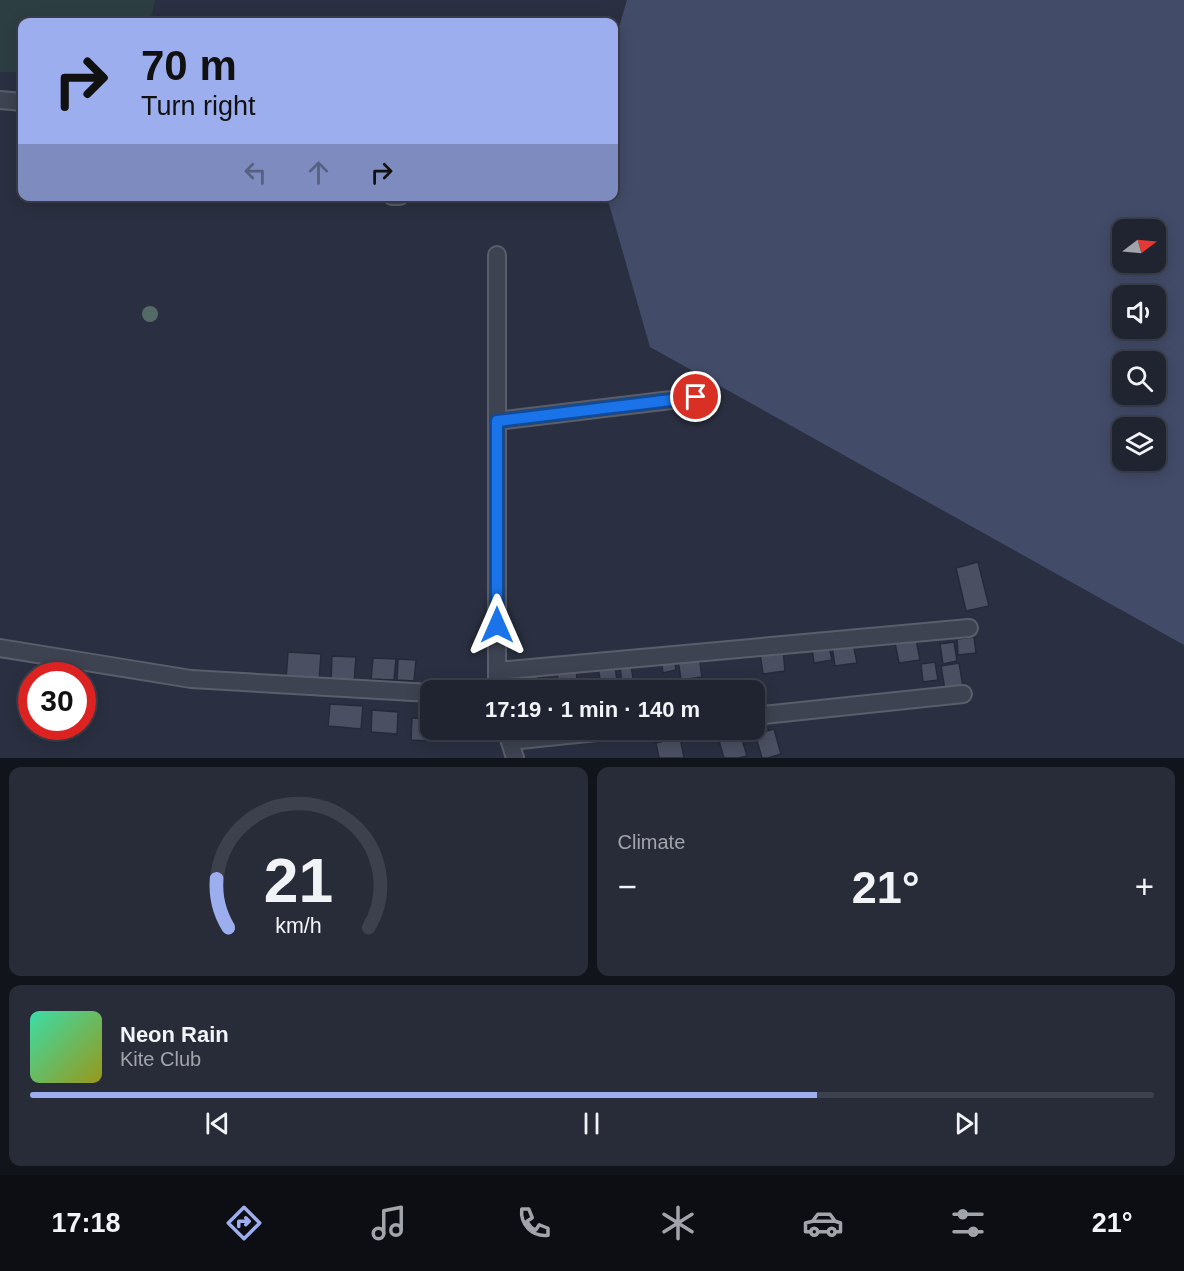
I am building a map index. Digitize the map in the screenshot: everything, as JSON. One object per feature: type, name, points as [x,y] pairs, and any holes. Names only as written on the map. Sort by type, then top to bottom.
[{"type":"street","points":[[0,100],[18,102]]},
{"type":"street","points":[[496,680],[497,255]]},
{"type":"street","points":[[497,421],[696,397]]},
{"type":"street","points":[[496,671],[969,628]]},
{"type":"street","points":[[0,648],[191,680],[420,692]]},
{"type":"street","points":[[765,715],[963,694]]},
{"type":"street","points":[[509,740],[514,758]]},
{"type":"shaded area","points":[[0,0],[155,0],[151,18],[18,18],[18,72],[0,72]]},
{"type":"water","points":[[627,0],[1184,0],[1184,645],[650,347],[608,201],[618,201],[618,30]]},
{"type":"building","points":[[978,562],[989,606],[966,611],[956,568]]},
{"type":"building","points":[[974,637],[976,653],[958,655],[957,639]]},
{"type":"building","points":[[916,639],[920,660],[899,663],[895,643]]},
{"type":"building","points":[[954,642],[957,661],[943,664],[940,644]]},
{"type":"building","points":[[853,643],[857,663],[835,666],[832,646]]},
{"type":"building","points":[[829,646],[832,660],[814,663],[812,648]]},
{"type":"building","points":[[783,650],[785,671],[763,674],[760,653]]},
{"type":"building","points":[[288,652],[321,654],[319,682],[286,680]]},
{"type":"building","points":[[332,656],[356,657],[354,683],[331,681]]},
{"type":"building","points":[[699,656],[702,677],[681,680],[678,659]]},
{"type":"building","points":[[373,658],[396,659],[394,680],[371,679]]},
{"type":"building","points":[[674,658],[676,670],[663,673],[661,660]]},
{"type":"building","points":[[398,659],[416,660],[414,681],[397,680]]},
{"type":"building","points":[[935,662],[938,680],[923,682],[921,664]]},
{"type":"building","points":[[959,663],[963,687],[945,690],[941,666]]},
{"type":"building","points":[[631,664],[633,680],[621,680],[620,665]]},
{"type":"building","points":[[615,666],[617,680],[600,680],[598,668]]},
{"type":"building","points":[[576,669],[577,680],[558,680],[557,671]]},
{"type":"building","points":[[537,672],[538,680],[520,680],[520,674]]},
{"type":"building","points":[[330,704],[363,706],[361,729],[328,726]]},
{"type":"building","points":[[372,710],[398,712],[397,734],[371,732]]},
{"type":"building","points":[[412,718],[420,718],[420,740],[430,741],[411,740]]},
{"type":"building","points":[[774,729],[781,754],[762,758],[757,740],[765,740],[765,731]]},
{"type":"building","points":[[681,740],[684,758],[659,758],[656,743]]},
{"type":"building","points":[[719,740],[742,740],[747,756],[724,758]]},
{"type":"route","points":[[497,625],[497,421],[696,397]]}]
